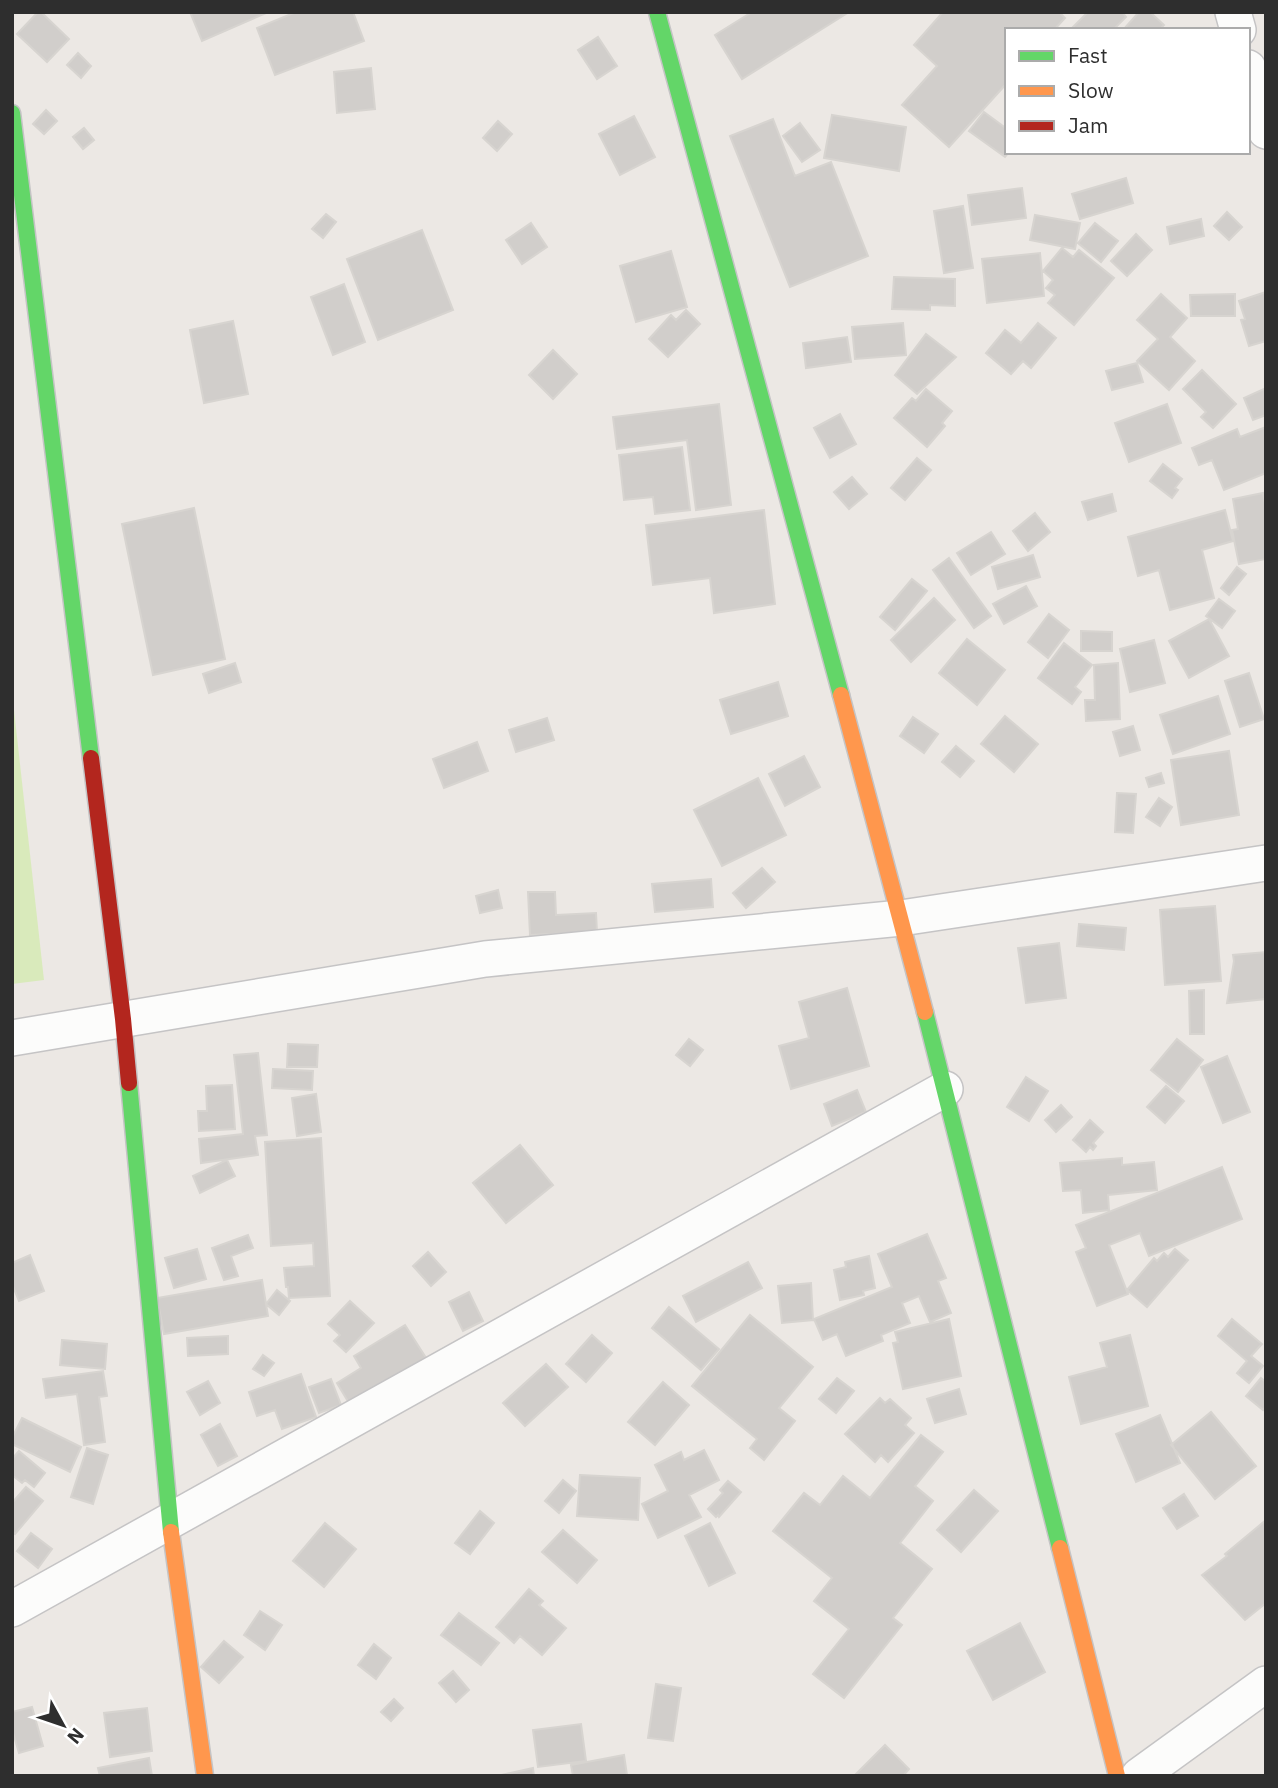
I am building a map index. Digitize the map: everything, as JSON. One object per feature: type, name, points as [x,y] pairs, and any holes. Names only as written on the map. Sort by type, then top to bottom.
[{"type":"main road","points":[[657,12],[901,918],[1117,1776]]},
{"type":"main road","points":[[12,113],[123,1019],[170,1521],[205,1776]]},
{"type":"street","points":[[1250,75],[1266,131]]},
{"type":"street","points":[[12,1038],[485,959],[901,918],[1266,863]]},
{"type":"street","points":[[12,1609],[945,1090]]},
{"type":"street","points":[[1139,1776],[1266,1684]]},
{"type":"green space","points":[[12,692],[44,980],[12,984]]},
{"type":"building","points":[[38,12],[69,39],[47,62],[17,34]]},
{"type":"building","points":[[190,12],[266,12],[266,13],[202,41]]},
{"type":"building","points":[[296,12],[353,12],[364,41],[275,75],[257,28]]},
{"type":"building","points":[[752,12],[849,12],[742,79],[715,35]]},
{"type":"building","points":[[943,12],[1059,12],[1065,18],[1056,28],[1005,28],[1005,85],[949,147],[902,105],[937,66],[914,45]]},
{"type":"building","points":[[1088,12],[1122,12],[1126,17],[1115,28],[1072,28]]},
{"type":"building","points":[[1139,12],[1150,12],[1164,25],[1161,28],[1125,28]]},
{"type":"building","points":[[598,37],[617,66],[597,79],[578,50]]},
{"type":"building","points":[[78,53],[91,66],[81,78],[67,65]]},
{"type":"building","points":[[371,68],[375,109],[337,113],[334,72]]},
{"type":"building","points":[[46,110],[57,121],[44,134],[33,124]]},
{"type":"building","points":[[984,112],[1005,128],[1005,154],[1007,154],[1005,157],[969,131]]},
{"type":"building","points":[[832,115],[906,127],[899,171],[824,158]]},
{"type":"building","points":[[634,116],[655,157],[620,175],[599,134]]},
{"type":"building","points":[[773,119],[795,176],[831,162],[868,256],[790,287],[730,136]]},
{"type":"building","points":[[498,121],[512,134],[497,151],[483,138]]},
{"type":"building","points":[[800,123],[820,150],[802,162],[783,136]]},
{"type":"building","points":[[84,128],[94,140],[83,149],[73,137]]},
{"type":"building","points":[[1126,178],[1133,203],[1080,219],[1072,194]]},
{"type":"building","points":[[1022,188],[1026,218],[972,225],[968,195]]},
{"type":"building","points":[[963,206],[973,268],[944,273],[934,211]]},
{"type":"building","points":[[1227,212],[1242,227],[1229,240],[1214,226]]},
{"type":"building","points":[[326,214],[336,222],[323,238],[312,229]]},
{"type":"building","points":[[1035,215],[1080,223],[1075,249],[1030,240]]},
{"type":"building","points":[[1201,219],[1204,236],[1170,244],[1167,227]]},
{"type":"building","points":[[531,223],[547,247],[522,264],[506,240]]},
{"type":"building","points":[[1095,223],[1118,241],[1101,262],[1078,243]]},
{"type":"building","points":[[422,230],[453,310],[378,340],[347,259]]},
{"type":"building","points":[[1136,234],[1152,250],[1127,276],[1111,261]]},
{"type":"building","points":[[1062,248],[1073,257],[1079,250],[1114,278],[1074,325],[1048,303],[1055,295],[1046,288],[1053,280],[1043,271]]},
{"type":"building","points":[[671,251],[687,307],[636,322],[620,266]]},
{"type":"building","points":[[1040,253],[1044,296],[987,303],[982,259]]},
{"type":"building","points":[[894,277],[955,279],[955,306],[930,305],[930,310],[892,309]]},
{"type":"building","points":[[344,284],[365,342],[333,355],[311,297]]},
{"type":"building","points":[[1266,292],[1266,341],[1249,346],[1241,320],[1245,319],[1239,301]]},
{"type":"building","points":[[1161,294],[1187,318],[1170,337],[1195,361],[1169,390],[1137,361],[1158,339],[1137,320]]},
{"type":"building","points":[[1235,294],[1235,316],[1191,316],[1190,295]]},
{"type":"building","points":[[686,310],[700,324],[668,357],[649,339],[671,315],[676,320]]},
{"type":"building","points":[[233,321],[248,394],[204,403],[190,330]]},
{"type":"building","points":[[903,323],[906,355],[855,359],[852,327]]},
{"type":"building","points":[[1038,323],[1056,338],[1031,368],[1023,361],[1011,374],[986,353],[1005,330],[1021,343]]},
{"type":"building","points":[[926,334],[956,357],[917,394],[895,375]]},
{"type":"building","points":[[847,337],[851,362],[806,368],[803,343]]},
{"type":"building","points":[[553,350],[577,374],[553,399],[529,375]]},
{"type":"building","points":[[1137,363],[1143,382],[1112,390],[1106,371]]},
{"type":"building","points":[[1202,370],[1236,404],[1213,428],[1201,417],[1206,412],[1183,389]]},
{"type":"building","points":[[1266,388],[1266,415],[1253,420],[1244,398]]},
{"type":"building","points":[[926,389],[952,411],[942,423],[945,426],[927,447],[894,418],[912,398],[916,401]]},
{"type":"building","points":[[719,404],[731,505],[696,510],[687,440],[617,449],[613,417]]},
{"type":"building","points":[[1167,404],[1181,443],[1129,462],[1115,423]]},
{"type":"building","points":[[840,414],[856,444],[830,458],[814,428]]},
{"type":"building","points":[[1266,427],[1266,473],[1224,490],[1212,460],[1199,465],[1192,448],[1237,429],[1240,437]]},
{"type":"building","points":[[682,447],[690,510],[655,514],[653,497],[624,500],[619,455]]},
{"type":"building","points":[[917,458],[931,470],[905,500],[891,488]]},
{"type":"building","points":[[1163,464],[1182,479],[1172,498],[1150,481]]},
{"type":"building","points":[[852,477],[867,494],[849,509],[834,492]]},
{"type":"building","points":[[1263,493],[1266,509],[1266,559],[1239,564],[1232,530],[1238,529],[1233,499]]},
{"type":"building","points":[[1112,494],[1116,511],[1088,520],[1082,502]]},
{"type":"building","points":[[194,508],[225,659],[153,675],[122,524]]},
{"type":"building","points":[[764,510],[775,604],[714,613],[710,578],[653,585],[646,525]]},
{"type":"building","points":[[1225,510],[1233,541],[1202,550],[1214,598],[1170,610],[1159,570],[1138,576],[1128,537]]},
{"type":"building","points":[[1035,513],[1050,532],[1028,551],[1013,531]]},
{"type":"building","points":[[991,532],[1005,554],[971,575],[957,553]]},
{"type":"building","points":[[1033,555],[1040,577],[998,589],[992,567]]},
{"type":"building","points":[[949,558],[991,616],[974,628],[933,570]]},
{"type":"building","points":[[1237,567],[1246,574],[1229,595],[1221,588]]},
{"type":"building","points":[[912,579],[927,591],[895,630],[880,617]]},
{"type":"building","points":[[1026,586],[1037,606],[1004,624],[993,604]]},
{"type":"building","points":[[934,598],[955,620],[911,662],[891,640]]},
{"type":"building","points":[[1219,599],[1235,611],[1222,628],[1206,616]]},
{"type":"building","points":[[1049,614],[1069,630],[1048,658],[1028,642]]},
{"type":"building","points":[[1209,619],[1229,656],[1189,678],[1169,641]]},
{"type":"building","points":[[1081,631],[1112,632],[1112,651],[1081,651]]},
{"type":"building","points":[[967,639],[1005,670],[977,705],[939,673]]},
{"type":"building","points":[[1154,640],[1165,683],[1130,692],[1120,649]]},
{"type":"building","points":[[1064,643],[1092,665],[1075,687],[1081,692],[1072,704],[1038,678]]},
{"type":"building","points":[[235,663],[241,682],[209,693],[203,674]]},
{"type":"building","points":[[1118,663],[1120,719],[1086,721],[1085,700],[1095,700],[1094,665]]},
{"type":"building","points":[[1249,673],[1264,719],[1240,727],[1225,681]]},
{"type":"building","points":[[778,682],[788,716],[731,734],[720,700]]},
{"type":"building","points":[[1218,696],[1230,734],[1173,754],[1160,715]]},
{"type":"building","points":[[1005,716],[1038,744],[1014,772],[981,744]]},
{"type":"building","points":[[913,717],[938,734],[924,753],[900,736]]},
{"type":"building","points":[[547,718],[554,740],[516,752],[509,730]]},
{"type":"building","points":[[1133,726],[1140,750],[1120,756],[1113,732]]},
{"type":"building","points":[[477,742],[488,771],[444,788],[433,759]]},
{"type":"building","points":[[956,746],[974,761],[960,777],[942,762]]},
{"type":"building","points":[[1229,751],[1239,815],[1181,825],[1171,760]]},
{"type":"building","points":[[804,756],[820,787],[785,806],[769,774]]},
{"type":"building","points":[[1161,773],[1164,783],[1149,787],[1146,778]]},
{"type":"building","points":[[758,778],[786,835],[722,866],[694,810]]},
{"type":"building","points":[[1117,793],[1136,794],[1133,833],[1115,832]]},
{"type":"building","points":[[1159,798],[1172,807],[1160,826],[1146,817]]},
{"type":"building","points":[[762,868],[775,882],[746,908],[733,893]]},
{"type":"building","points":[[711,879],[713,907],[655,912],[652,884]]},
{"type":"building","points":[[498,890],[502,908],[480,913],[476,896]]},
{"type":"building","points":[[528,892],[555,892],[556,915],[596,913],[597,932],[530,935]]},
{"type":"building","points":[[1215,906],[1221,981],[1165,985],[1160,910]]},
{"type":"building","points":[[1079,924],[1126,928],[1124,950],[1077,946]]},
{"type":"building","points":[[1059,943],[1066,998],[1026,1003],[1018,948]]},
{"type":"building","points":[[1266,952],[1266,999],[1227,1003],[1233,955]]},
{"type":"building","points":[[847,988],[869,1066],[791,1089],[779,1046],[809,1038],[799,1002]]},
{"type":"building","points":[[1204,990],[1204,1034],[1190,1034],[1189,991]]},
{"type":"building","points":[[689,1039],[703,1050],[690,1066],[676,1055]]},
{"type":"building","points":[[1177,1039],[1203,1060],[1178,1092],[1151,1070]]},
{"type":"building","points":[[288,1044],[318,1045],[317,1067],[287,1067]]},
{"type":"building","points":[[258,1053],[267,1135],[255,1136],[258,1155],[201,1163],[199,1139],[243,1134],[234,1055]]},
{"type":"building","points":[[1227,1056],[1250,1112],[1223,1123],[1201,1067]]},
{"type":"building","points":[[273,1069],[313,1071],[312,1090],[272,1088]]},
{"type":"building","points":[[1026,1077],[1048,1091],[1029,1121],[1007,1107]]},
{"type":"building","points":[[232,1085],[235,1129],[199,1131],[198,1111],[207,1111],[206,1086]]},
{"type":"building","points":[[1166,1086],[1184,1101],[1165,1123],[1147,1107]]},
{"type":"building","points":[[857,1090],[866,1112],[832,1126],[824,1104]]},
{"type":"building","points":[[316,1094],[321,1132],[297,1136],[292,1098]]},
{"type":"building","points":[[1061,1105],[1072,1117],[1056,1132],[1045,1120]]},
{"type":"building","points":[[1090,1120],[1103,1132],[1093,1143],[1096,1146],[1093,1150],[1090,1147],[1086,1152],[1073,1140]]},
{"type":"building","points":[[321,1138],[330,1296],[289,1298],[284,1268],[314,1266],[313,1243],[271,1246],[265,1142]]},
{"type":"building","points":[[520,1145],[553,1185],[506,1223],[473,1183]]},
{"type":"building","points":[[1122,1158],[1122,1165],[1154,1162],[1157,1190],[1108,1195],[1109,1210],[1083,1213],[1081,1190],[1063,1191],[1060,1163]]},
{"type":"building","points":[[227,1160],[235,1176],[200,1193],[193,1176]]},
{"type":"building","points":[[1222,1167],[1242,1219],[1149,1256],[1140,1233],[1109,1245],[1128,1294],[1097,1306],[1076,1252],[1086,1248],[1076,1225]]},
{"type":"building","points":[[927,1234],[946,1278],[938,1281],[951,1313],[930,1322],[919,1296],[902,1303],[910,1323],[881,1335],[883,1341],[846,1356],[837,1334],[823,1340],[814,1319],[892,1287],[878,1254]]},
{"type":"building","points":[[248,1235],[253,1248],[231,1256],[238,1276],[224,1280],[212,1248]]},
{"type":"building","points":[[197,1249],[206,1279],[174,1288],[165,1258]]},
{"type":"building","points":[[1175,1249],[1188,1260],[1147,1307],[1127,1290],[1154,1258],[1157,1261],[1164,1253],[1168,1257]]},
{"type":"building","points":[[428,1252],[446,1272],[431,1286],[413,1266]]},
{"type":"building","points":[[30,1255],[44,1291],[19,1301],[12,1284],[12,1263]]},
{"type":"building","points":[[869,1256],[875,1288],[863,1291],[864,1295],[840,1300],[834,1270],[846,1267],[845,1262]]},
{"type":"building","points":[[748,1262],[762,1288],[696,1322],[683,1296]]},
{"type":"building","points":[[262,1280],[268,1316],[164,1334],[157,1298]]},
{"type":"building","points":[[811,1283],[813,1320],[782,1323],[778,1286]]},
{"type":"building","points":[[277,1290],[290,1301],[279,1315],[266,1304]]},
{"type":"building","points":[[469,1292],[483,1321],[463,1331],[449,1302]]},
{"type":"building","points":[[350,1301],[374,1323],[346,1352],[334,1341],[340,1335],[328,1324]]},
{"type":"building","points":[[669,1307],[719,1349],[701,1370],[652,1328]]},
{"type":"building","points":[[750,1315],[813,1367],[779,1408],[795,1421],[764,1460],[750,1448],[757,1439],[692,1386]]},
{"type":"building","points":[[949,1319],[961,1376],[903,1389],[893,1343],[898,1342],[895,1332]]},
{"type":"building","points":[[1232,1319],[1262,1344],[1251,1356],[1263,1366],[1249,1383],[1237,1373],[1247,1361],[1218,1336]]},
{"type":"building","points":[[405,1325],[428,1361],[352,1408],[337,1383],[361,1368],[354,1356]]},
{"type":"building","points":[[592,1335],[612,1353],[586,1382],[566,1364]]},
{"type":"building","points":[[1130,1335],[1148,1406],[1081,1424],[1069,1377],[1107,1367],[1100,1343]]},
{"type":"building","points":[[228,1336],[228,1354],[188,1356],[187,1338]]},
{"type":"building","points":[[62,1340],[107,1344],[105,1369],[60,1365]]},
{"type":"building","points":[[263,1355],[274,1363],[264,1376],[253,1369]]},
{"type":"building","points":[[546,1364],[568,1387],[525,1426],[503,1403]]},
{"type":"building","points":[[103,1371],[107,1396],[99,1397],[105,1442],[84,1445],[77,1394],[46,1398],[43,1379]]},
{"type":"building","points":[[301,1374],[316,1417],[282,1429],[275,1410],[257,1416],[249,1392]]},
{"type":"building","points":[[837,1378],[854,1391],[836,1413],[819,1399]]},
{"type":"building","points":[[1261,1378],[1266,1382],[1266,1406],[1263,1410],[1246,1396]]},
{"type":"building","points":[[331,1379],[341,1405],[319,1413],[309,1387]]},
{"type":"building","points":[[208,1381],[220,1403],[200,1415],[187,1392]]},
{"type":"building","points":[[663,1382],[689,1405],[655,1445],[628,1422]]},
{"type":"building","points":[[959,1389],[966,1414],[935,1423],[927,1399]]},
{"type":"building","points":[[880,1398],[885,1403],[890,1399],[911,1418],[905,1425],[914,1433],[888,1462],[881,1455],[875,1462],[845,1434]]},
{"type":"building","points":[[1211,1412],[1256,1466],[1215,1499],[1171,1445]]},
{"type":"building","points":[[1160,1415],[1180,1463],[1136,1482],[1116,1434]]},
{"type":"building","points":[[22,1418],[81,1447],[70,1472],[12,1444],[12,1438]]},
{"type":"building","points":[[220,1424],[237,1456],[218,1466],[201,1435]]},
{"type":"building","points":[[921,1435],[943,1452],[915,1486],[933,1501],[900,1543],[932,1569],[893,1618],[902,1625],[844,1698],[813,1674],[849,1629],[814,1601],[832,1578],[773,1531],[804,1493],[820,1505],[843,1476],[870,1498]]},
{"type":"building","points":[[87,1448],[108,1455],[93,1504],[71,1497]]},
{"type":"building","points":[[704,1450],[719,1480],[689,1495],[701,1517],[658,1538],[642,1504],[668,1491],[655,1465],[681,1452],[684,1460]]},
{"type":"building","points":[[19,1451],[45,1473],[34,1487],[25,1480],[22,1483],[12,1475],[12,1459]]},
{"type":"building","points":[[580,1475],[640,1478],[638,1520],[577,1516]]},
{"type":"building","points":[[563,1480],[576,1491],[559,1513],[545,1501]]},
{"type":"building","points":[[728,1481],[741,1492],[719,1517],[716,1517],[708,1509],[723,1493],[720,1490]]},
{"type":"building","points":[[26,1487],[43,1501],[15,1534],[12,1531],[12,1503]]},
{"type":"building","points":[[974,1490],[998,1511],[961,1552],[937,1530]]},
{"type":"building","points":[[1184,1494],[1198,1516],[1177,1529],[1163,1508]]},
{"type":"building","points":[[480,1511],[494,1523],[470,1554],[455,1543]]},
{"type":"building","points":[[1266,1520],[1266,1603],[1245,1620],[1202,1575]]},
{"type":"building","points":[[325,1523],[356,1549],[324,1587],[293,1561]]},
{"type":"building","points":[[710,1523],[735,1573],[709,1586],[685,1536]]},
{"type":"building","points":[[563,1530],[597,1560],[577,1583],[542,1552]]},
{"type":"building","points":[[31,1533],[52,1549],[38,1568],[17,1551]]},
{"type":"building","points":[[529,1589],[543,1601],[539,1605],[566,1628],[542,1655],[520,1636],[514,1643],[496,1627]]},
{"type":"building","points":[[260,1611],[282,1625],[265,1650],[244,1635]]},
{"type":"building","points":[[459,1613],[499,1643],[481,1665],[441,1635]]},
{"type":"building","points":[[1020,1623],[1045,1672],[993,1700],[967,1651]]},
{"type":"building","points":[[224,1641],[243,1657],[219,1683],[201,1667]]},
{"type":"building","points":[[374,1644],[391,1658],[376,1679],[358,1665]]},
{"type":"building","points":[[453,1671],[469,1690],[456,1702],[439,1683]]},
{"type":"building","points":[[656,1684],[681,1688],[673,1741],[648,1738]]},
{"type":"building","points":[[394,1699],[403,1708],[391,1721],[381,1712]]},
{"type":"building","points":[[32,1707],[43,1746],[19,1753],[12,1729],[12,1712]]},
{"type":"building","points":[[147,1708],[152,1751],[110,1757],[104,1713]]},
{"type":"building","points":[[581,1724],[586,1761],[538,1767],[533,1730]]},
{"type":"building","points":[[885,1745],[909,1769],[903,1776],[854,1776]]},
{"type":"building","points":[[624,1755],[627,1775],[573,1776],[571,1765]]},
{"type":"building","points":[[149,1758],[152,1776],[100,1776],[98,1768]]},
{"type":"building","points":[[533,1768],[534,1776],[501,1776],[501,1775]]},
{"type":"traffic: fast","points":[[657,12],[841,695]]},
{"type":"traffic: fast","points":[[12,113],[91,758]]},
{"type":"traffic: fast","points":[[925,1012],[1060,1548]]},
{"type":"traffic: fast","points":[[129,1083],[171,1532]]},
{"type":"traffic: slow","points":[[841,695],[925,1012]]},
{"type":"traffic: slow","points":[[171,1532],[205,1776]]},
{"type":"traffic: slow","points":[[1060,1548],[1117,1776]]},
{"type":"traffic: jam","points":[[91,758],[129,1083]]}]
